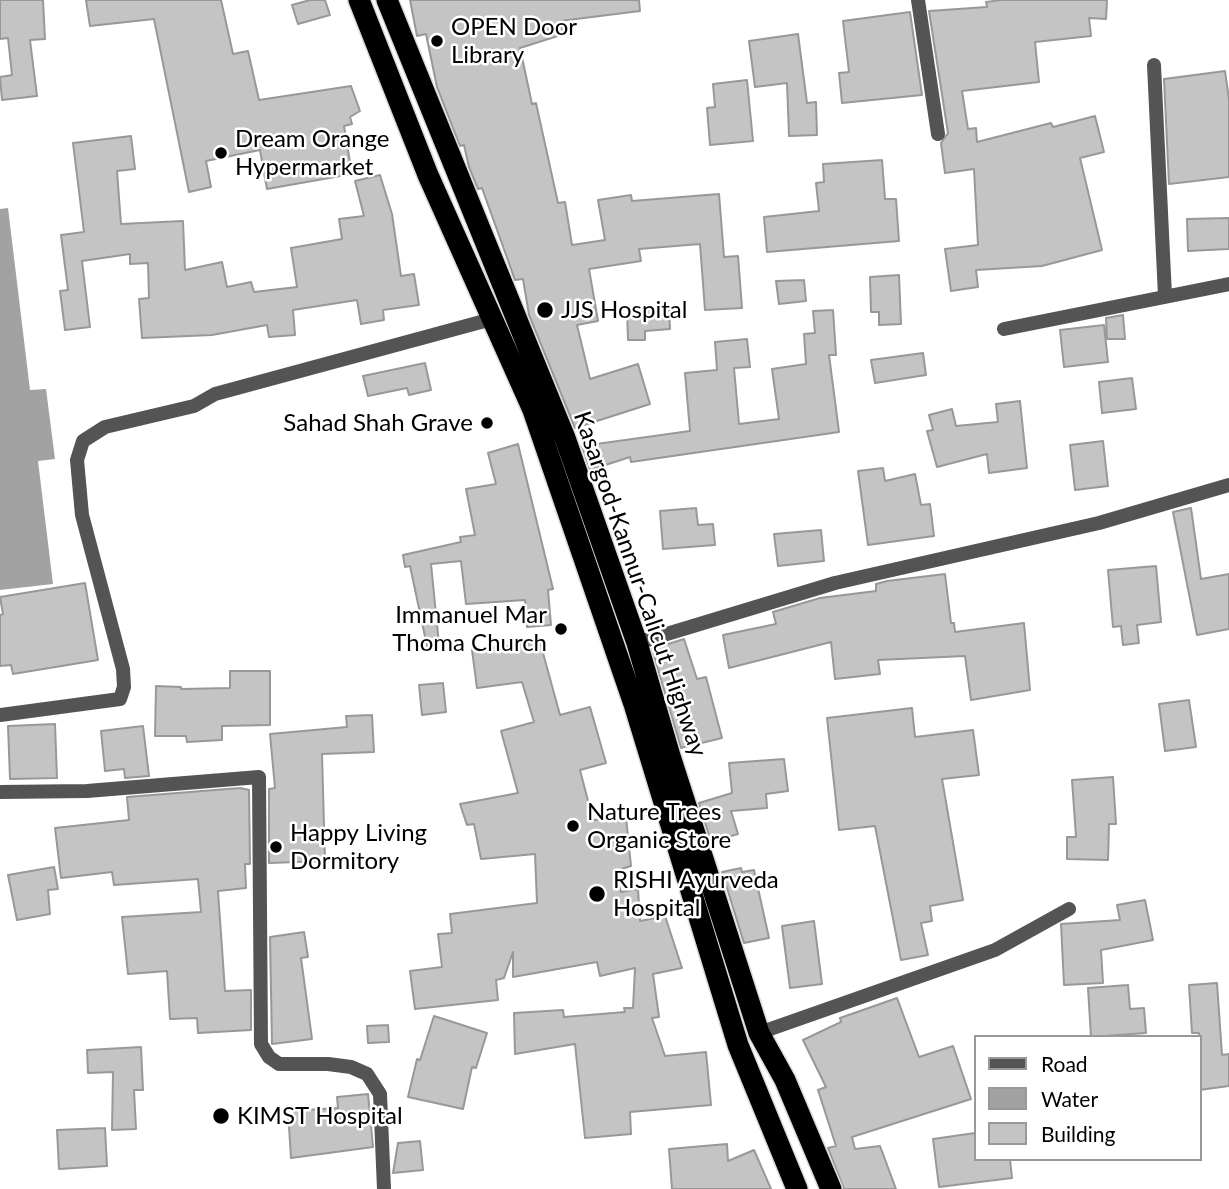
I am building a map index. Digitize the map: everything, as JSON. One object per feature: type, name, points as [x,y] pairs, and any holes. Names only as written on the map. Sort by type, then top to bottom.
[{"type":"highway","name":"Kasargod-Kannur-Calicut Highway","points":[[359,0],[428,175],[533,410],[634,704],[738,1045],[797,1189]]},
{"type":"highway","name":"Kasargod-Kannur-Calicut Highway","points":[[387,0],[565,438],[637,643],[670,756],[759,1033],[785,1080],[831,1189]]},
{"type":"street","points":[[918,0],[938,134]]},
{"type":"street","points":[[1154,65],[1166,296]]},
{"type":"street","points":[[1004,329],[1229,284]]},
{"type":"street","points":[[0,715],[120,699],[124,687],[123,669],[82,515],[77,460],[83,441],[106,427],[194,406],[215,394],[492,319]]},
{"type":"street","points":[[637,643],[835,583],[1099,523],[1229,485]]},
{"type":"street","points":[[0,792],[87,791],[259,777],[261,1044],[268,1057],[279,1064],[328,1064],[351,1067],[367,1074],[380,1094],[384,1189]]},
{"type":"street","points":[[759,1033],[995,950],[1069,909]]},
{"type":"water","points":[[8,208],[30,390],[46,389],[55,459],[38,461],[53,584],[0,590],[0,209]]},
{"type":"building","points":[[0,0],[43,0],[45,39],[30,40],[37,96],[2,100],[0,77],[12,75],[8,38],[0,39]]},
{"type":"building","points":[[86,0],[221,0],[233,54],[248,51],[259,100],[351,86],[360,111],[350,117],[352,124],[344,126],[352,174],[267,189],[260,150],[206,161],[211,187],[189,192],[154,19],[90,26]]},
{"type":"building","points":[[310,0],[325,0],[330,15],[298,24],[292,5]]},
{"type":"building","points":[[410,0],[639,0],[640,11],[560,21],[564,34],[520,48],[532,104],[536,103],[558,203],[565,202],[572,245],[605,240],[598,200],[631,195],[632,201],[719,194],[724,257],[738,256],[742,308],[705,310],[700,244],[639,249],[641,261],[589,269],[598,321],[577,325],[590,379],[638,364],[650,404],[575,428],[529,315],[523,279],[515,280],[482,188],[478,189],[464,145],[460,146],[437,87],[426,34],[417,36]]},
{"type":"building","points":[[1107,0],[1106,19],[1089,18],[1091,36],[1035,42],[1039,82],[962,91],[968,129],[976,128],[977,142],[1051,123],[1053,127],[1095,116],[1104,152],[1080,158],[1102,250],[1042,266],[976,270],[978,287],[951,291],[945,249],[978,245],[974,169],[945,173],[941,143],[948,133],[929,11],[987,7],[986,2]]},
{"type":"building","points":[[910,12],[922,95],[842,103],[839,73],[849,72],[843,21]]},
{"type":"building","points":[[798,34],[807,103],[816,102],[817,135],[789,136],[787,83],[755,87],[749,41]]},
{"type":"building","points":[[1225,71],[1229,99],[1229,177],[1169,184],[1164,79]]},
{"type":"building","points":[[747,80],[753,141],[710,145],[707,108],[715,107],[713,84]]},
{"type":"building","points":[[131,136],[135,169],[117,171],[121,224],[183,221],[185,270],[222,262],[227,287],[251,282],[254,292],[297,287],[291,248],[342,239],[339,219],[364,216],[355,181],[380,175],[392,214],[401,276],[414,274],[419,305],[383,310],[384,320],[361,324],[357,300],[293,310],[295,335],[269,337],[267,325],[212,335],[142,338],[139,299],[149,298],[148,263],[130,264],[130,254],[82,261],[90,327],[65,330],[60,291],[68,290],[61,235],[84,232],[73,143]]},
{"type":"building","points":[[882,160],[885,199],[896,199],[899,241],[767,252],[764,217],[819,211],[816,183],[824,182],[823,164]]},
{"type":"building","points":[[1229,218],[1229,249],[1188,251],[1187,219]]},
{"type":"building","points":[[899,275],[901,324],[879,325],[879,312],[871,312],[870,277]]},
{"type":"building","points":[[804,280],[806,301],[779,304],[776,281]]},
{"type":"building","points":[[669,308],[670,329],[645,331],[645,340],[628,340],[627,311]]},
{"type":"building","points":[[833,310],[836,355],[829,355],[839,432],[631,462],[630,457],[590,470],[582,446],[690,431],[685,373],[717,370],[715,342],[747,339],[750,367],[734,368],[739,424],[779,419],[772,369],[806,364],[804,334],[815,333],[813,311]]},
{"type":"building","points":[[1123,315],[1125,339],[1107,339],[1106,318]]},
{"type":"building","points":[[1104,325],[1108,362],[1064,367],[1060,330]]},
{"type":"building","points":[[923,353],[926,375],[875,383],[871,360]]},
{"type":"building","points":[[425,363],[431,390],[409,395],[407,388],[368,396],[363,376]]},
{"type":"building","points":[[1132,378],[1136,409],[1102,413],[1099,382]]},
{"type":"building","points":[[1020,401],[1027,468],[989,473],[987,454],[937,467],[927,431],[933,430],[929,415],[952,409],[956,426],[998,422],[996,404]]},
{"type":"building","points":[[1103,441],[1108,486],[1075,490],[1070,445]]},
{"type":"building","points":[[518,444],[553,589],[548,590],[551,625],[527,627],[525,600],[466,604],[461,561],[431,564],[439,644],[427,646],[410,566],[405,567],[403,555],[461,542],[460,537],[475,535],[466,489],[496,484],[488,453]]},
{"type":"building","points":[[883,468],[885,481],[915,474],[921,505],[930,504],[934,536],[868,545],[858,471]]},
{"type":"building","points":[[696,508],[698,525],[713,524],[715,545],[663,549],[660,511]]},
{"type":"building","points":[[1191,508],[1201,579],[1229,574],[1229,629],[1197,635],[1173,512]]},
{"type":"building","points":[[821,530],[824,561],[778,566],[774,534]]},
{"type":"building","points":[[1156,566],[1161,622],[1137,625],[1139,643],[1123,645],[1121,626],[1113,627],[1108,570]]},
{"type":"building","points":[[945,574],[951,623],[954,623],[955,632],[1024,623],[1030,690],[971,700],[965,656],[878,660],[880,674],[835,679],[831,642],[729,668],[723,635],[776,624],[773,612],[820,598],[876,591],[876,584],[887,581]]},
{"type":"building","points":[[85,583],[98,660],[13,674],[11,665],[0,666],[0,615],[3,614],[0,597]]},
{"type":"building","points":[[684,639],[697,679],[706,677],[722,738],[681,748],[652,649]]},
{"type":"building","points":[[540,642],[560,715],[590,707],[606,763],[580,770],[593,820],[626,817],[631,866],[615,871],[621,892],[638,889],[640,921],[665,916],[682,968],[653,974],[659,1017],[652,1018],[665,1056],[706,1052],[711,1105],[630,1112],[631,1134],[585,1138],[575,1044],[515,1054],[514,1013],[563,1010],[564,1017],[625,1012],[624,1008],[633,1008],[635,968],[600,976],[597,962],[513,977],[513,952],[504,978],[496,980],[498,1000],[415,1009],[410,971],[442,967],[438,934],[452,933],[450,914],[537,903],[535,854],[481,859],[474,824],[467,825],[460,804],[518,793],[501,731],[534,722],[522,682],[477,688],[472,650]]},
{"type":"building","points":[[230,671],[270,671],[270,725],[222,726],[222,740],[187,742],[186,736],[155,736],[156,686],[181,689],[230,688]]},
{"type":"building","points":[[443,683],[446,712],[422,715],[419,685]]},
{"type":"building","points":[[1189,700],[1196,747],[1165,751],[1159,704]]},
{"type":"building","points":[[912,708],[915,737],[973,730],[979,775],[942,779],[963,900],[930,906],[932,921],[921,923],[928,955],[901,960],[875,826],[839,830],[827,718]]},
{"type":"building","points":[[372,715],[374,752],[322,754],[325,861],[269,863],[269,789],[275,788],[270,734],[347,727],[346,716]]},
{"type":"building","points":[[55,724],[57,778],[10,779],[8,726]]},
{"type":"building","points":[[143,726],[149,776],[125,778],[124,769],[105,771],[101,731]]},
{"type":"building","points":[[784,759],[788,791],[766,794],[767,808],[731,811],[738,834],[711,842],[699,803],[732,793],[729,763]]},
{"type":"building","points":[[1113,777],[1116,824],[1109,824],[1108,860],[1067,859],[1067,837],[1076,837],[1072,780]]},
{"type":"building","points":[[240,788],[249,790],[250,864],[245,864],[246,888],[218,891],[225,991],[251,990],[251,1030],[198,1033],[197,1018],[170,1019],[167,971],[128,974],[122,917],[201,912],[198,879],[114,885],[112,872],[61,878],[55,828],[129,820],[127,797]]},
{"type":"building","points":[[54,867],[58,889],[48,890],[50,914],[17,920],[8,875]]},
{"type":"building","points":[[741,868],[742,872],[754,870],[769,938],[744,943],[722,872]]},
{"type":"building","points":[[1145,900],[1153,940],[1101,950],[1103,983],[1064,985],[1061,924],[1120,920],[1117,905]]},
{"type":"building","points":[[814,921],[822,984],[790,988],[782,926]]},
{"type":"building","points":[[304,932],[308,957],[301,958],[312,1039],[272,1044],[270,937]]},
{"type":"building","points":[[1217,983],[1222,1055],[1229,1054],[1229,1086],[1201,1090],[1201,1035],[1192,1033],[1189,985]]},
{"type":"building","points":[[1128,985],[1130,1009],[1144,1008],[1146,1033],[1091,1035],[1088,988]]},
{"type":"building","points":[[897,998],[919,1057],[953,1046],[971,1099],[852,1137],[855,1149],[880,1146],[896,1189],[844,1189],[828,1148],[836,1146],[818,1090],[826,1087],[803,1040],[841,1022],[840,1018]]},
{"type":"building","points":[[434,1016],[487,1033],[476,1068],[472,1067],[463,1109],[408,1097],[417,1059],[420,1060]]},
{"type":"building","points":[[388,1025],[389,1042],[368,1043],[367,1026]]},
{"type":"building","points":[[141,1047],[143,1090],[134,1090],[136,1129],[112,1130],[113,1072],[88,1073],[87,1050]]},
{"type":"building","points":[[368,1094],[373,1147],[291,1158],[288,1111],[338,1108],[337,1097]]},
{"type":"building","points":[[105,1128],[107,1166],[59,1169],[57,1130]]},
{"type":"building","points":[[974,1133],[974,1161],[1010,1161],[1012,1178],[939,1187],[933,1139]]},
{"type":"building","points":[[420,1141],[423,1170],[393,1173],[398,1143]]},
{"type":"building","points":[[727,1144],[728,1161],[754,1150],[771,1189],[672,1189],[669,1149]]},
{"type":"place","name":"OPEN Door Library","points":[[437,41]]},
{"type":"place","name":"Dream Orange Hypermarket","points":[[221,153]]},
{"type":"place","name":"JJS Hospital","points":[[545,310]]},
{"type":"place","name":"Sahad Shah Grave","points":[[487,423]]},
{"type":"place","name":"Immanuel Mar Thoma Church","points":[[561,629]]},
{"type":"place","name":"Nature Trees Organic Store","points":[[573,826]]},
{"type":"place","name":"Happy Living Dormitory","points":[[276,847]]},
{"type":"place","name":"RISHI Ayurveda Hospital","points":[[597,894]]},
{"type":"place","name":"KIMST Hospital","points":[[221,1116]]}]
